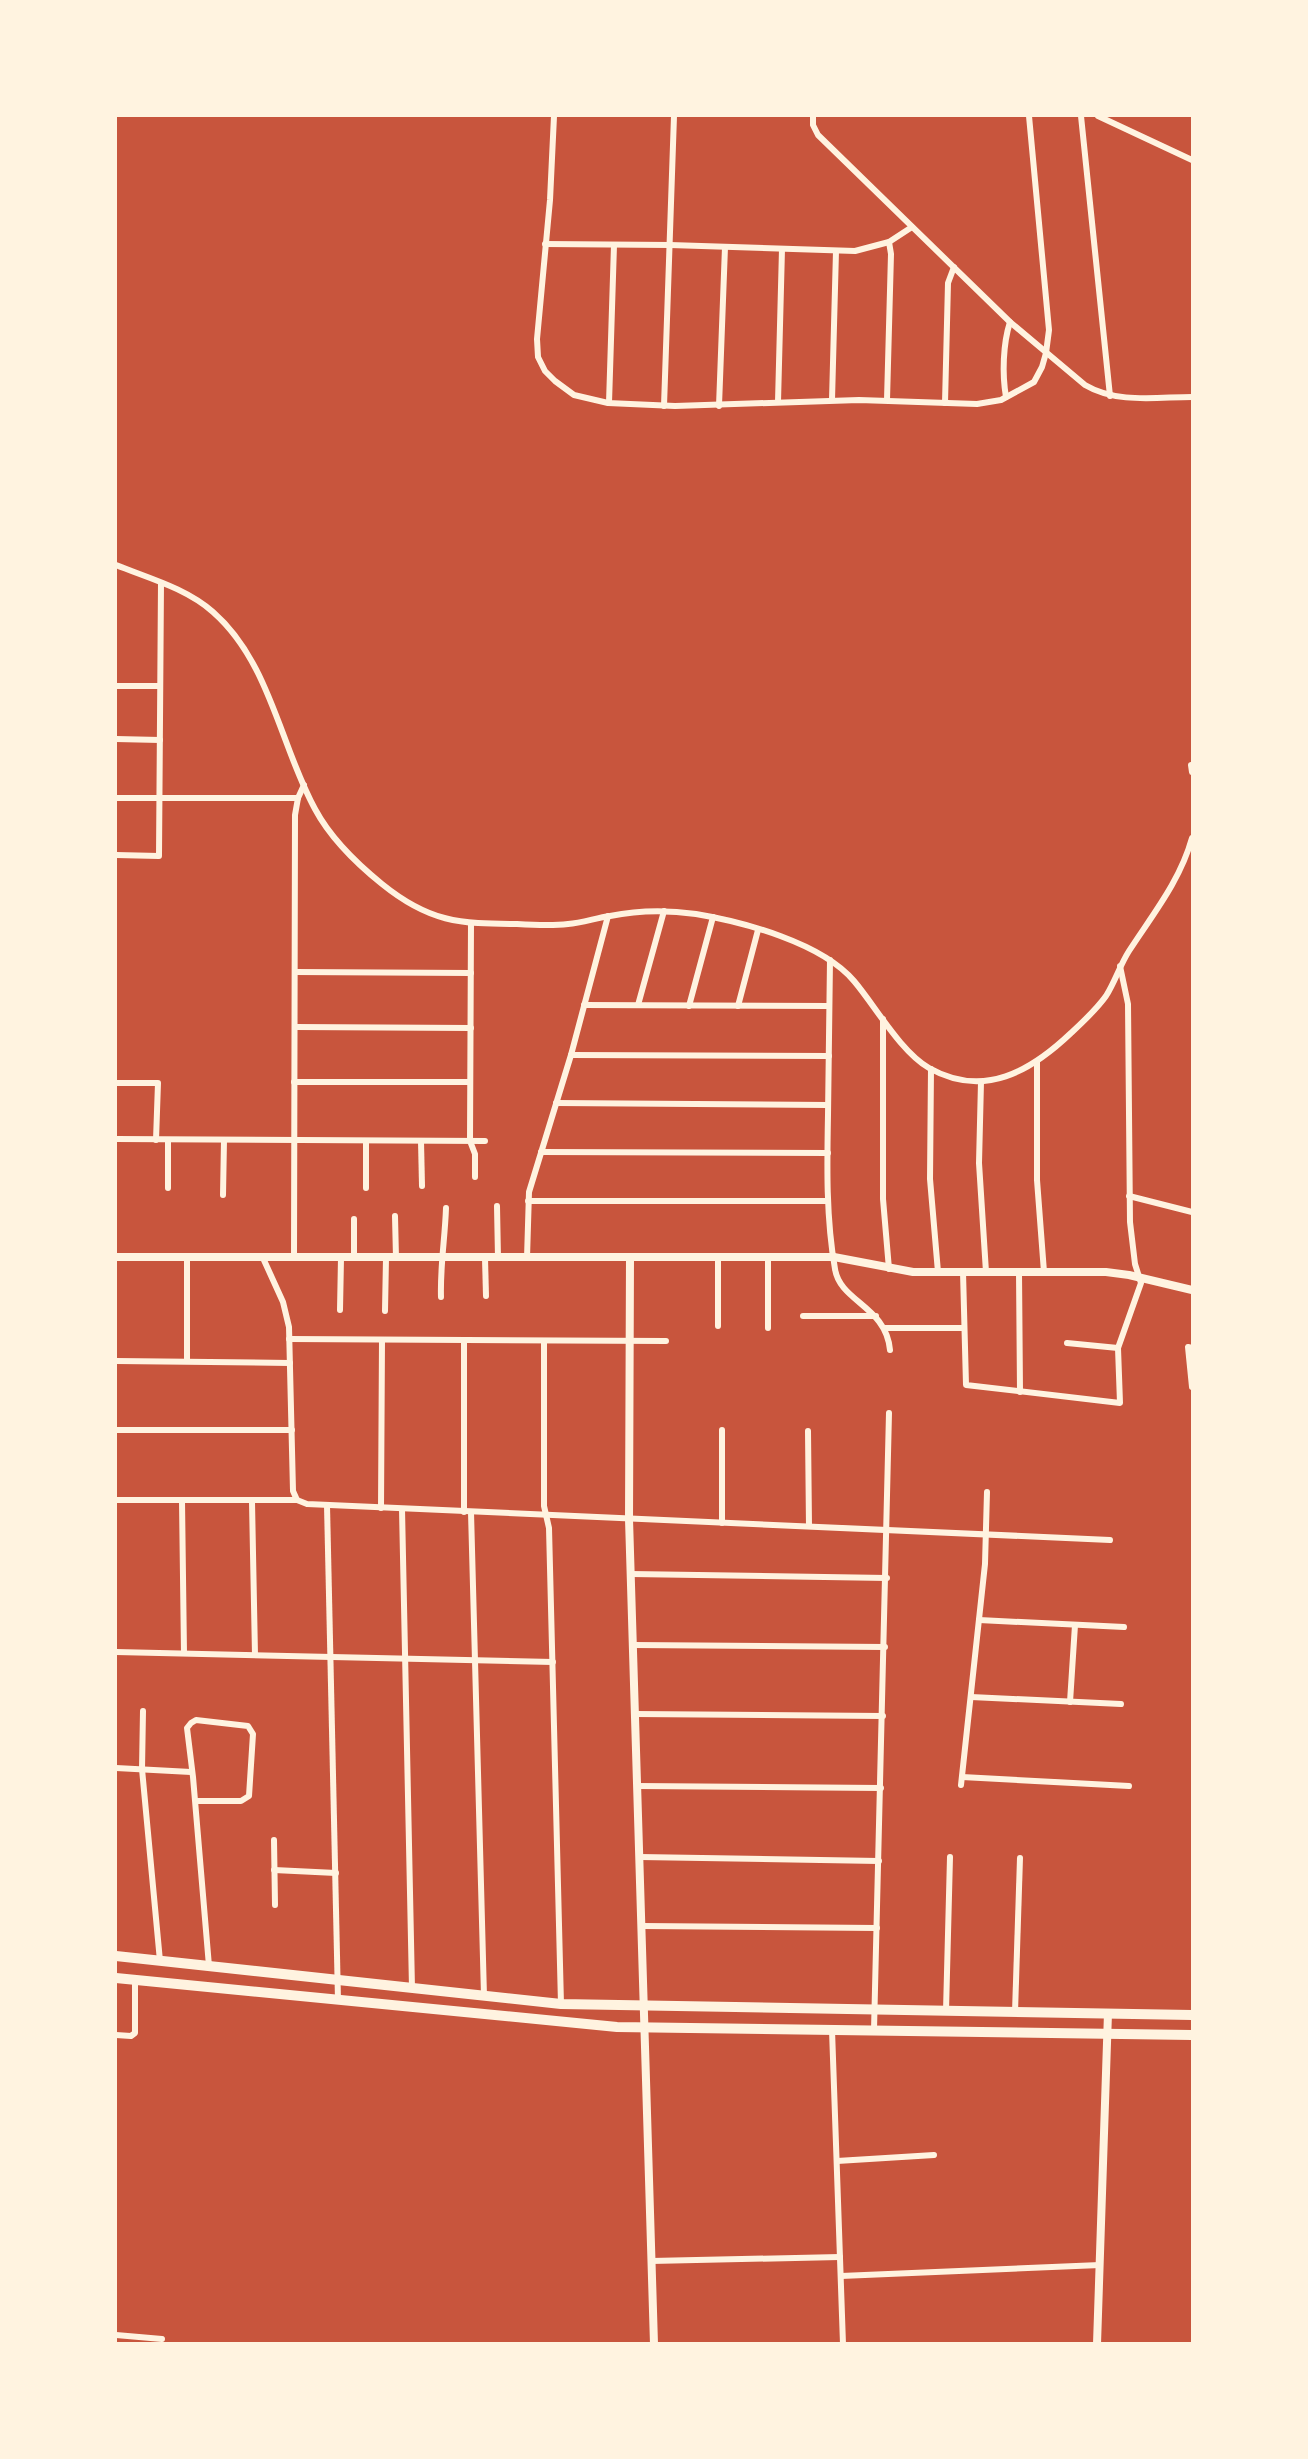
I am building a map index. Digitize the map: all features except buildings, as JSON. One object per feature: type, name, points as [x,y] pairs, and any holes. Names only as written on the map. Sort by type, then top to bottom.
[{"type":"main road","points":[[116,1956],[561,2004],[1192,2015]]},
{"type":"main road","points":[[116,1978],[593,2025],[1192,2035]]},
{"type":"street","points":[[554,116],[537,322],[538,357],[545,371],[575,395],[609,403],[664,406],[832,400],[977,404],[1006,397],[1034,382],[1046,354],[1049,330],[1029,116]]},
{"type":"street","points":[[664,406],[674,116]]},
{"type":"street","points":[[813,116],[813,125],[818,135],[1010,322],[1085,385],[1110,396],[1192,397]]},
{"type":"street","points":[[1081,116],[1110,396]]},
{"type":"street","points":[[1098,116],[1192,160]]},
{"type":"street","points":[[545,244],[855,251],[889,242],[912,227]]},
{"type":"street","points":[[887,400],[891,254],[889,242]]},
{"type":"street","points":[[609,403],[614,245]]},
{"type":"street","points":[[719,406],[725,247]]},
{"type":"street","points":[[778,402],[782,249]]},
{"type":"street","points":[[832,400],[836,251]]},
{"type":"street","points":[[945,403],[948,283],[954,267]]},
{"type":"street","points":[[1006,397],[1006,333],[1010,322]]},
{"type":"street","points":[[116,565],[205,605],[224,623],[243,648],[262,682],[304,785],[332,835],[382,884],[412,905],[434,916],[471,923],[567,924],[608,916],[664,911],[713,918],[758,930],[798,944],[830,960],[851,978],[914,1056],[931,1069],[963,1080],[981,1082],[1012,1074],[1037,1062],[1052,1052],[1094,1011],[1172,887],[1183,866],[1192,838]]},
{"type":"street","points":[[116,855],[159,856],[161,583]]},
{"type":"street","points":[[116,686],[160,687]]},
{"type":"street","points":[[116,739],[160,740]]},
{"type":"street","points":[[294,1258],[295,815],[304,785]]},
{"type":"street","points":[[116,798],[298,798]]},
{"type":"street","points":[[638,1005],[664,911]]},
{"type":"street","points":[[527,1258],[528,1201],[608,916]]},
{"type":"street","points":[[689,1006],[713,918]]},
{"type":"street","points":[[471,923],[470,1141],[475,1154],[475,1177]]},
{"type":"street","points":[[738,1006],[758,930]]},
{"type":"street","points":[[830,960],[828,1201],[836,1276],[885,1328],[890,1350]]},
{"type":"street","points":[[964,1272],[966,1385],[1120,1402],[1118,1348],[1140,1287],[1133,1248],[1129,1196],[1128,1003],[1120,966]]},
{"type":"street","points":[[295,972],[471,973]]},
{"type":"street","points":[[584,1005],[830,1006]]},
{"type":"street","points":[[883,1017],[883,1199],[889,1269]]},
{"type":"street","points":[[295,1027],[471,1028]]},
{"type":"street","points":[[570,1055],[829,1056]]},
{"type":"street","points":[[1037,1062],[1037,1154],[1044,1272]]},
{"type":"street","points":[[931,1069],[930,1179],[938,1272]]},
{"type":"street","points":[[295,1082],[470,1082]]},
{"type":"street","points":[[981,1082],[979,1176],[986,1272]]},
{"type":"street","points":[[116,1083],[158,1083],[156,1140]]},
{"type":"street","points":[[556,1103],[828,1105]]},
{"type":"street","points":[[116,1139],[485,1141]]},
{"type":"street","points":[[168,1140],[168,1188]]},
{"type":"street","points":[[223,1140],[223,1195]]},
{"type":"street","points":[[366,1141],[366,1188]]},
{"type":"street","points":[[421,1141],[422,1186]]},
{"type":"street","points":[[541,1152],[828,1153]]},
{"type":"street","points":[[1129,1196],[1192,1213]]},
{"type":"street","points":[[528,1201],[828,1201]]},
{"type":"street","points":[[497,1206],[498,1258]]},
{"type":"street","points":[[441,1297],[440,1270],[446,1208]]},
{"type":"street","points":[[395,1216],[396,1258]]},
{"type":"street","points":[[354,1219],[354,1258]]},
{"type":"street","points":[[116,1257],[834,1257],[889,1269],[938,1272],[1106,1272],[1192,1290]]},
{"type":"street","points":[[187,1258],[187,1362]]},
{"type":"street","points":[[263,1258],[283,1302],[289,1339],[293,1491],[297,1500],[303,1504],[1110,1540]]},
{"type":"street","points":[[340,1310],[341,1258]]},
{"type":"street","points":[[385,1311],[386,1258]]},
{"type":"street","points":[[485,1258],[485,1296]]},
{"type":"street","points":[[630,1258],[629,1520],[654,2343]]},
{"type":"street","points":[[718,1258],[718,1326]]},
{"type":"street","points":[[768,1258],[768,1328]]},
{"type":"street","points":[[1019,1272],[1020,1392]]},
{"type":"street","points":[[803,1316],[876,1317]]},
{"type":"street","points":[[885,1328],[964,1328]]},
{"type":"street","points":[[289,1339],[666,1341]]},
{"type":"street","points":[[381,1508],[382,1340]]},
{"type":"street","points":[[464,1340],[467,1512],[475,1660],[484,1996]]},
{"type":"street","points":[[544,1340],[544,1506],[549,1528],[561,2004]]},
{"type":"street","points":[[1067,1343],[1118,1348]]},
{"type":"street","points":[[1190,1348],[1192,1387]]},
{"type":"street","points":[[116,1360],[290,1363]]},
{"type":"street","points":[[874,2030],[889,1413]]},
{"type":"street","points":[[116,1430],[292,1430]]},
{"type":"street","points":[[722,1430],[722,1523]]},
{"type":"street","points":[[808,1431],[809,1526]]},
{"type":"street","points":[[987,1492],[987,1534],[962,1781],[1129,1786]]},
{"type":"street","points":[[116,1500],[297,1500]]},
{"type":"street","points":[[182,1501],[184,1653]]},
{"type":"street","points":[[251,1502],[254,1655]]},
{"type":"street","points":[[327,1505],[338,2000]]},
{"type":"street","points":[[401,1509],[412,1988]]},
{"type":"street","points":[[631,1574],[887,1578]]},
{"type":"street","points":[[979,1620],[1124,1627]]},
{"type":"street","points":[[1070,1702],[1075,1625]]},
{"type":"street","points":[[633,1646],[885,1647]]},
{"type":"street","points":[[116,1652],[553,1662]]},
{"type":"street","points":[[971,1697],[1121,1704]]},
{"type":"street","points":[[143,1711],[142,1769],[160,1961]]},
{"type":"street","points":[[635,1714],[883,1716]]},
{"type":"street","points":[[196,1801],[241,1801],[250,1792],[253,1734],[245,1724],[196,1720],[187,1731],[196,1801],[209,1966]]},
{"type":"street","points":[[116,1768],[191,1772]]},
{"type":"street","points":[[637,1786],[881,1788]]},
{"type":"street","points":[[274,1840],[275,1905]]},
{"type":"street","points":[[640,1857],[879,1861]]},
{"type":"street","points":[[946,2011],[950,1857]]},
{"type":"street","points":[[1015,2012],[1020,1858]]},
{"type":"street","points":[[275,1870],[336,1873]]},
{"type":"street","points":[[642,1926],[877,1928]]},
{"type":"street","points":[[116,2035],[131,2036],[135,2033],[135,1980]]},
{"type":"street","points":[[1097,2343],[1108,2014]]},
{"type":"street","points":[[832,2030],[844,2343]]},
{"type":"street","points":[[837,2161],[934,2155]]},
{"type":"street","points":[[651,2261],[840,2257]]},
{"type":"street","points":[[841,2276],[1100,2265]]},
{"type":"street","points":[[116,2335],[162,2339]]}]
